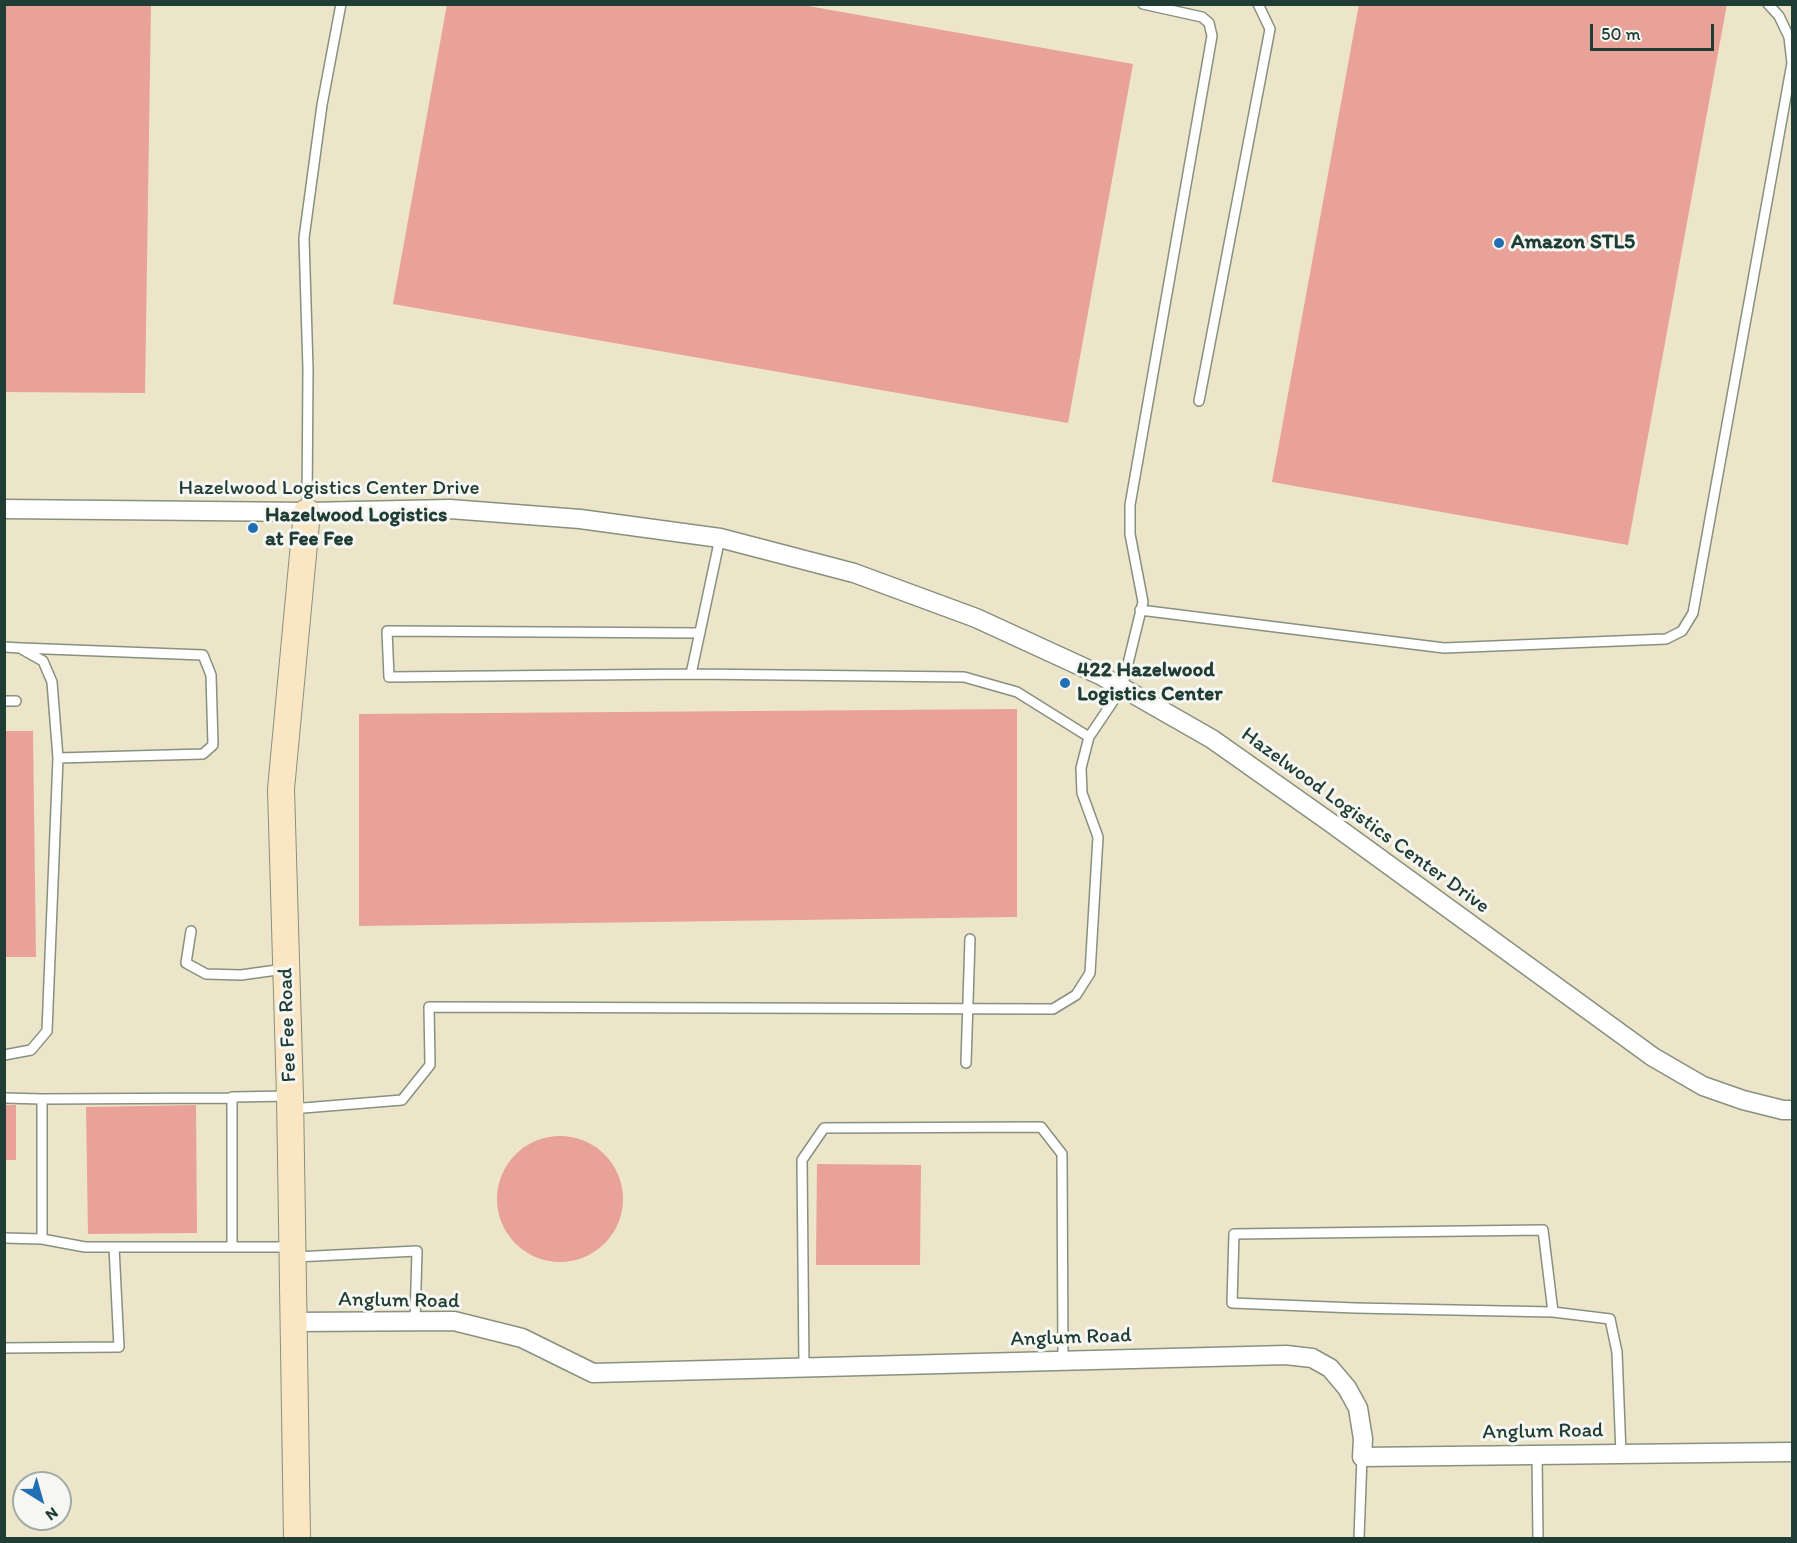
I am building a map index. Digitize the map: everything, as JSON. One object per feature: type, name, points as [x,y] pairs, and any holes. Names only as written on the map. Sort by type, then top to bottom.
[{"type":"street","name":"Hazelwood Logistics Center Drive","points":[[4,509],[307,512],[450,509],[580,519],[720,538],[854,573],[976,618],[1122,687],[1212,739],[1653,1057],[1703,1086],[1753,1102],[1783,1110],[1792,1110]]},
{"type":"street","name":"Fee Fee Road","points":[[297,1539],[290,1102],[281,789],[307,512]]},
{"type":"street","name":"Anglum Road","points":[[293,1322],[454,1321],[522,1338],[593,1373],[1286,1355],[1312,1358],[1330,1368],[1347,1388],[1358,1408],[1363,1439],[1362,1457],[1792,1452]]},
{"type":"lane","points":[[307,512],[308,369],[304,238],[322,105],[341,4]]},
{"type":"lane","points":[[4,1098],[232,1098],[290,1102],[402,1100],[430,1065],[429,1007],[1053,1009],[1076,995],[1090,973],[1098,837],[1082,793],[1081,768],[1089,737],[1122,687],[1143,602],[1130,534],[1130,505],[1212,36],[1209,23],[1202,17],[1143,4]]},
{"type":"lane","points":[[1199,401],[1270,29],[1258,4]]},
{"type":"lane","points":[[1140,610],[1444,648],[1666,639],[1682,631],[1693,613],[1792,63],[1789,37],[1779,16],[1768,4]]},
{"type":"lane","points":[[691,674],[720,538]]},
{"type":"lane","points":[[700,633],[387,631],[388,677],[691,674],[964,677],[1017,692],[1089,737]]},
{"type":"lane","points":[[4,647],[203,655],[211,675],[213,745],[203,754],[58,758]]},
{"type":"lane","points":[[4,1055],[31,1050],[47,1030],[58,758],[52,682],[43,661],[20,648]]},
{"type":"lane","points":[[4,701],[16,701]]},
{"type":"lane","points":[[191,931],[186,963],[206,974],[241,975],[286,969]]},
{"type":"lane","points":[[966,1063],[970,939]]},
{"type":"lane","points":[[232,1098],[232,1247]]},
{"type":"lane","points":[[42,1099],[42,1239]]},
{"type":"lane","points":[[804,1368],[802,1160],[824,1128],[1041,1127],[1062,1154],[1063,1361]]},
{"type":"lane","points":[[1553,1312],[1543,1230],[1234,1234],[1232,1303],[1553,1312],[1610,1319],[1617,1352],[1621,1454]]},
{"type":"lane","points":[[4,1238],[42,1239],[85,1247],[232,1247],[292,1252],[417,1251],[415,1321]]},
{"type":"lane","points":[[4,1348],[119,1347],[114,1247]]},
{"type":"lane","points":[[1537,1455],[1538,1539]]},
{"type":"lane","points":[[1359,1539],[1362,1457]]},
{"type":"building","points":[[4,4],[151,4],[145,393],[4,392]]},
{"type":"building","points":[[447,4],[797,4],[1133,64],[1068,423],[393,304]]},
{"type":"building","name":"Amazon STL5","points":[[1359,4],[1727,4],[1628,545],[1272,482]]},
{"type":"building","points":[[1017,709],[1017,917],[359,926],[359,714]]},
{"type":"building","points":[[4,731],[33,731],[36,957],[4,957]]},
{"type":"building","points":[[4,1105],[16,1105],[16,1160],[4,1160]]},
{"type":"building","points":[[196,1105],[197,1233],[88,1234],[86,1107]]},
{"type":"building","points":[[560,1136],[584,1140],[605,1154],[619,1175],[623,1199],[619,1223],[605,1244],[584,1258],[560,1262],[536,1258],[515,1244],[501,1223],[497,1199],[501,1175],[515,1154],[536,1140]]},
{"type":"building","points":[[817,1164],[921,1165],[920,1265],[816,1265]]},
{"type":"place","name":"Amazon STL5","points":[[1499,243]]},
{"type":"place","name":"Hazelwood Logistics at Fee Fee","points":[[253,528]]},
{"type":"place","name":"422 Hazelwood Logistics Center","points":[[1065,683]]}]
